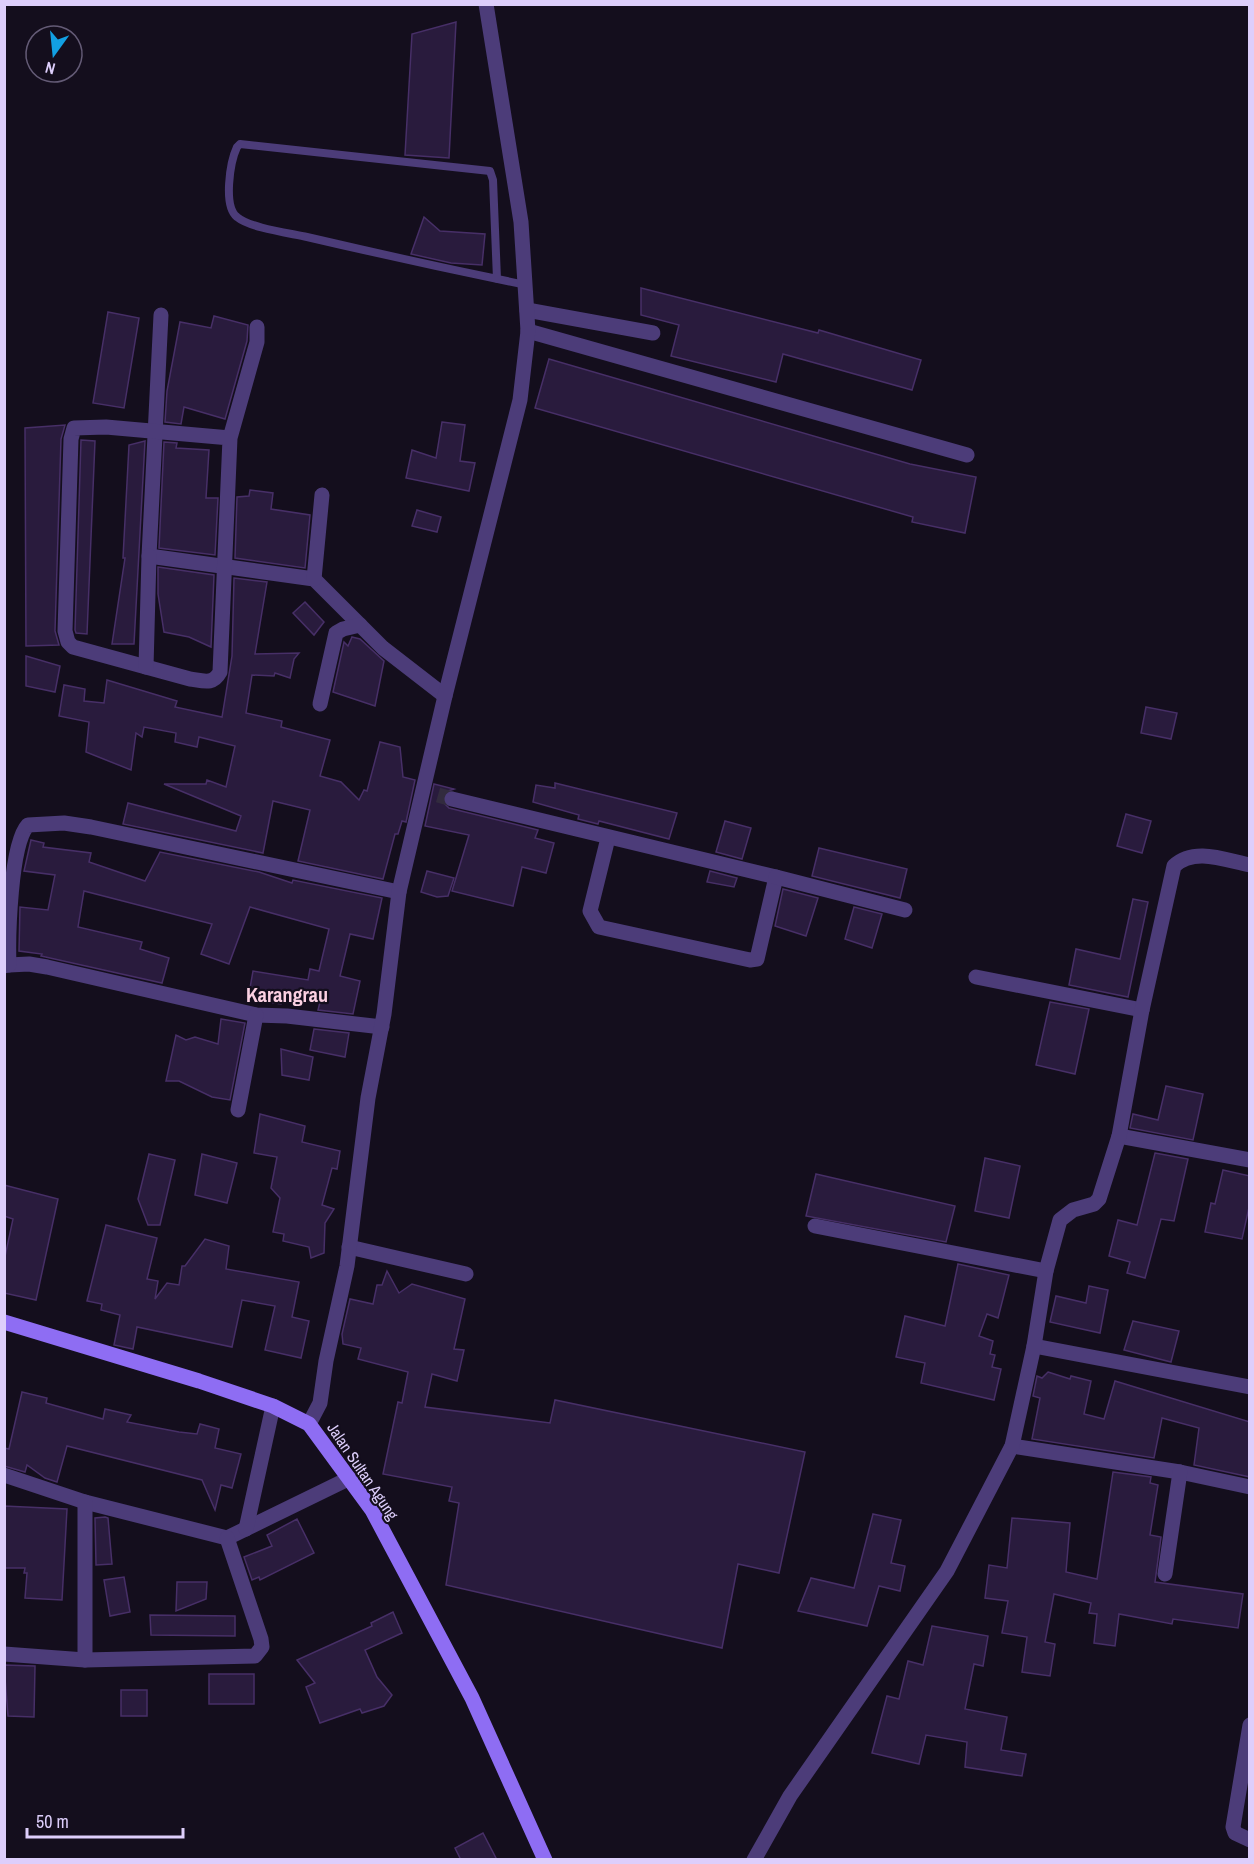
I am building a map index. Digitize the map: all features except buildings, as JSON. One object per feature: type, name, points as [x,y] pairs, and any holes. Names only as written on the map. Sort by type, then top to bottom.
[{"type":"street","points":[[309,1424],[320,1402],[349,1247],[368,1098],[382,1028],[399,892],[445,696],[520,400],[528,331],[521,222],[486,4]]},
{"type":"street","points":[[527,310],[653,333]]},
{"type":"street","points":[[146,667],[153,431],[161,315]]},
{"type":"street","points":[[230,438],[106,427],[74,428],[71,433],[65,620],[68,642],[73,647],[190,679],[209,682],[216,679],[220,672],[227,568],[230,438],[257,342],[257,327]]},
{"type":"street","points":[[528,331],[967,455]]},
{"type":"street","points":[[314,579],[322,495]]},
{"type":"street","points":[[149,556],[314,579],[383,648],[445,696]]},
{"type":"street","points":[[320,704],[336,633],[343,628],[360,625]]},
{"type":"street","points":[[423,790],[608,838],[905,910]]},
{"type":"street","points":[[382,1028],[287,1016],[256,1015],[47,967],[7,966],[10,857],[28,825],[64,823],[128,834],[399,892]]},
{"type":"street","points":[[608,838],[590,911],[599,927],[750,960],[757,959],[776,877]]},
{"type":"street","points":[[754,1860],[790,1796],[947,1571],[1012,1446],[1034,1346],[1046,1271],[1060,1220],[1073,1210],[1094,1204],[1099,1199],[1119,1136],[1142,1010],[1174,866],[1181,860],[1196,855],[1250,865]]},
{"type":"street","points":[[976,977],[1142,1010]]},
{"type":"street","points":[[238,1110],[256,1015]]},
{"type":"street","points":[[1119,1136],[1250,1160]]},
{"type":"street","points":[[815,1226],[1046,1271]]},
{"type":"street","points":[[349,1247],[466,1274]]},
{"type":"street","name":"Jalan Sultan Agung","points":[[4,1322],[199,1381],[273,1406],[309,1424],[372,1510],[472,1698],[545,1860]]},
{"type":"street","points":[[1034,1346],[1250,1387]]},
{"type":"street","points":[[246,1529],[273,1406]]},
{"type":"street","points":[[1012,1446],[1180,1472],[1250,1487]]},
{"type":"street","points":[[1165,1574],[1180,1472]]},
{"type":"street","points":[[4,1475],[85,1502],[227,1538],[350,1478]]},
{"type":"street","points":[[85,1502],[85,1660]]},
{"type":"street","points":[[4,1654],[85,1660],[255,1656],[260,1652],[261,1639],[227,1538]]},
{"type":"street","points":[[1250,1725],[1233,1820],[1235,1833],[1250,1840]]},
{"type":"lane","points":[[497,279],[493,180],[490,171],[240,144],[237,147],[228,194],[231,209],[237,218],[267,228],[497,279],[526,285]]},
{"type":"tunnel","points":[[438,795],[452,799]]},
{"type":"district","name":"Karangrau","points":[[287,994]]}]
